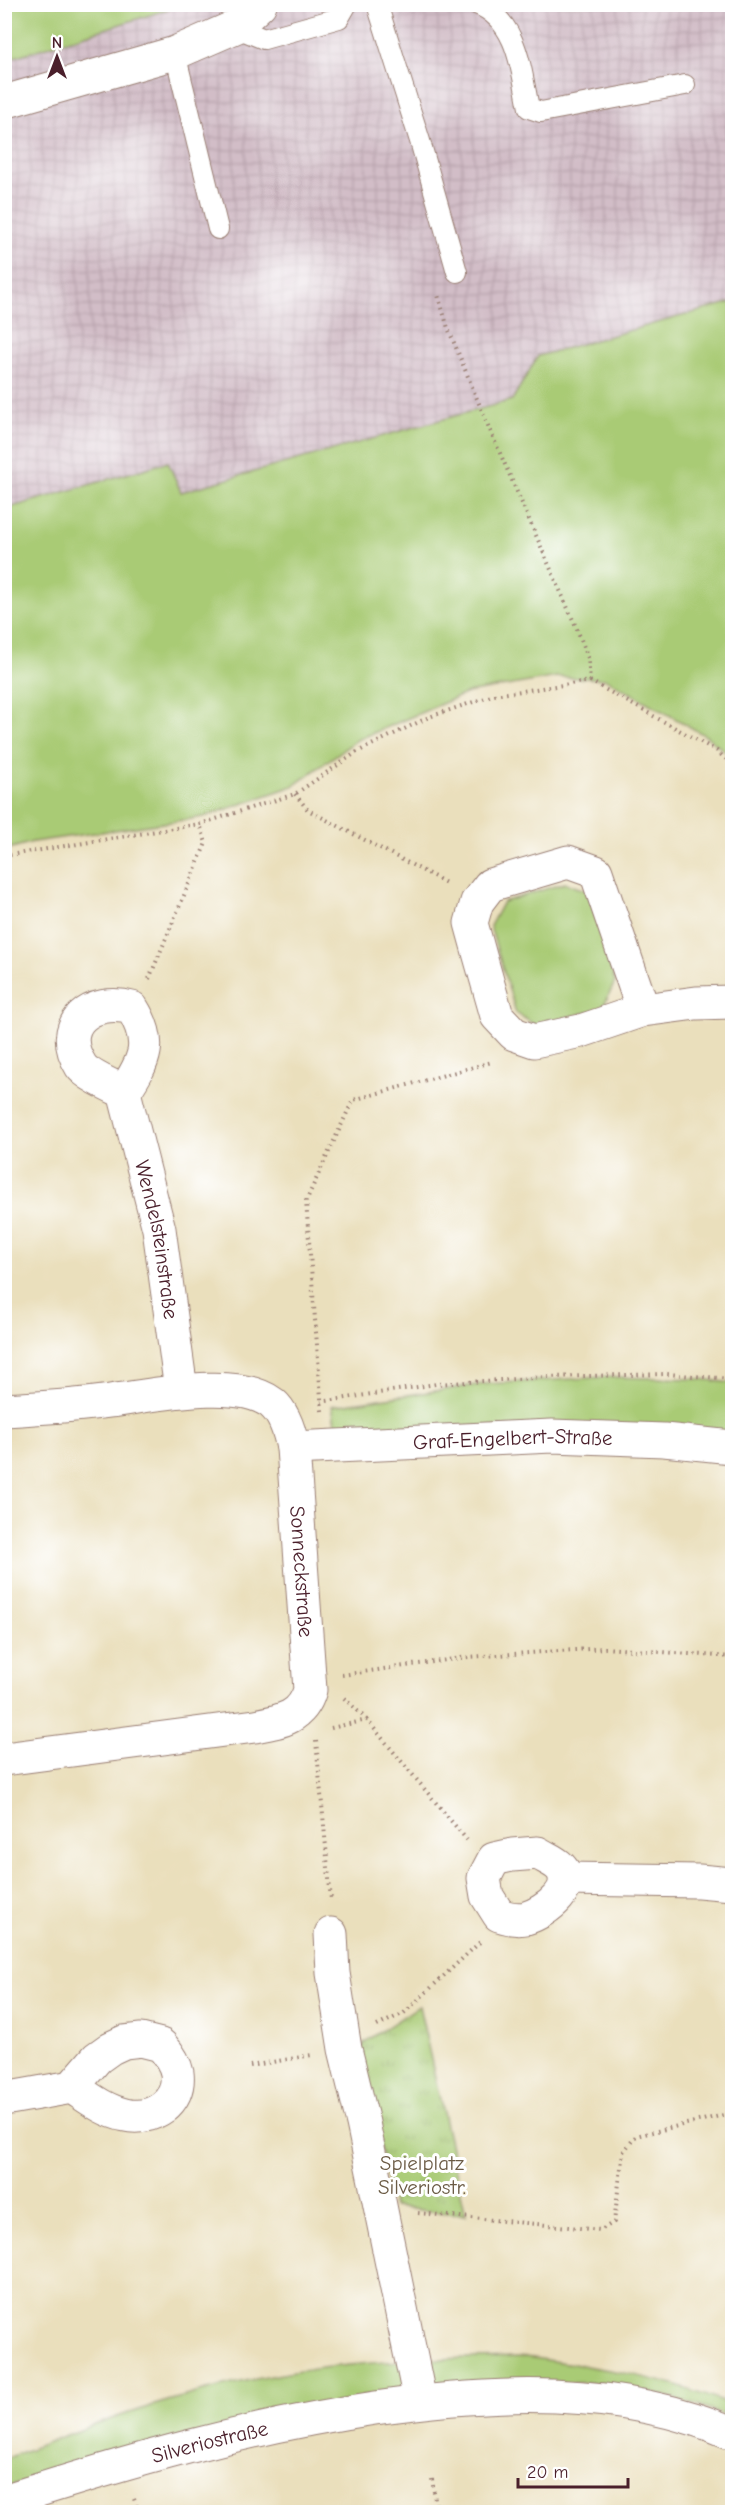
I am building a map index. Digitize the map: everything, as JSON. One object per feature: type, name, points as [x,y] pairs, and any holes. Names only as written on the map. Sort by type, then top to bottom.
[{"type":"street","points":[[4,102],[174,53],[235,27],[260,4]]},
{"type":"street","points":[[642,1010],[596,872],[568,862],[538,869],[490,885],[477,902],[471,923],[480,956],[497,1016],[514,1034],[534,1041],[581,1031],[642,1010],[696,1003],[732,1002]]},
{"type":"street","points":[[116,1004],[132,1008],[142,1025],[145,1048],[136,1073],[124,1092],[81,1067],[74,1047],[73,1033],[81,1015],[102,1005],[116,1004]]},
{"type":"street","name":"Wendelsteinstraße","points":[[124,1092],[159,1228],[181,1390]]},
{"type":"street","name":"Sonneckstraße","points":[[4,1410],[111,1401],[181,1390],[231,1391],[255,1395],[272,1403],[289,1430],[293,1448],[310,1689],[306,1703],[306,1722]]},
{"type":"street","name":"Graf-Engelbert-Straße","points":[[293,1448],[552,1436],[664,1440],[732,1447]]},
{"type":"street","points":[[4,1760],[280,1721],[306,1722]]},
{"type":"street","points":[[538,1853],[560,1866],[565,1880],[564,1890],[552,1906],[528,1918],[516,1919],[499,1915],[487,1896],[484,1878],[494,1860],[512,1855],[538,1853]]},
{"type":"street","points":[[565,1880],[699,1881],[732,1884]]},
{"type":"street","points":[[331,1934],[333,1973],[343,2041],[379,2196],[420,2402]]},
{"type":"street","points":[[4,2100],[72,2087]]},
{"type":"street","name":"Silveriostraße","points":[[4,2501],[143,2458],[262,2427],[420,2402],[477,2396],[568,2397],[633,2403],[698,2418],[732,2433]]},
{"type":"lane","points":[[235,27],[264,39],[339,18],[347,4]]},
{"type":"lane","points":[[377,4],[420,141],[457,272]]},
{"type":"lane","points":[[476,4],[488,9],[507,28],[516,50],[529,108],[541,112],[685,85]]},
{"type":"lane","points":[[174,53],[218,229]]},
{"type":"path","points":[[438,294],[448,328],[489,428],[577,629],[588,658],[590,681]]},
{"type":"path","points":[[4,856],[200,824],[296,794],[357,753],[429,717],[494,695],[590,681],[717,751],[732,765]]},
{"type":"path","points":[[296,794],[308,810],[477,902]]},
{"type":"path","points":[[132,1008],[142,997],[206,843],[200,824]]},
{"type":"path","points":[[325,1446],[306,1201],[353,1100],[499,1060],[514,1034]]},
{"type":"path","points":[[321,1402],[436,1384],[548,1377],[667,1374],[732,1379]]},
{"type":"path","points":[[337,1676],[468,1657],[604,1648],[732,1657]]},
{"type":"path","points":[[331,1934],[332,1915],[324,1809],[306,1722],[367,1720],[471,1846],[494,1860]]},
{"type":"path","points":[[250,2066],[343,2041],[404,2013],[489,1934],[499,1915]]},
{"type":"path","points":[[379,2196],[601,2230],[614,2222],[623,2152],[636,2136],[732,2113]]},
{"type":"path","points":[[432,2479],[437,2512]]},
{"type":"shaded area","points":[[5,5],[732,5],[732,302],[538,356],[512,400],[181,492],[168,462],[5,509]]},
{"type":"green space","points":[[5,4],[182,5],[5,60]]},
{"type":"green space","points":[[732,302],[732,757],[706,736],[606,679],[557,677],[467,693],[357,740],[293,786],[204,817],[33,842],[5,850],[5,509],[168,462],[181,492],[512,400],[538,356]]},
{"type":"green space","points":[[565,883],[588,891],[615,982],[602,1009],[535,1025],[516,1013],[490,926],[503,902]]},
{"type":"green space","points":[[607,1377],[701,1379],[732,1383],[732,1435],[466,1426],[336,1429],[332,1406],[484,1384]]},
{"type":"green space","name":"Spielplatz Silveriostr.","points":[[419,2006],[466,2215],[393,2207],[359,2050],[365,2042]]},
{"type":"green space","points":[[526,2357],[605,2369],[657,2380],[732,2406],[732,2418],[674,2398],[602,2383],[497,2382],[5,2487],[5,2459],[131,2412],[217,2388],[304,2370],[349,2365],[415,2360]]}]
